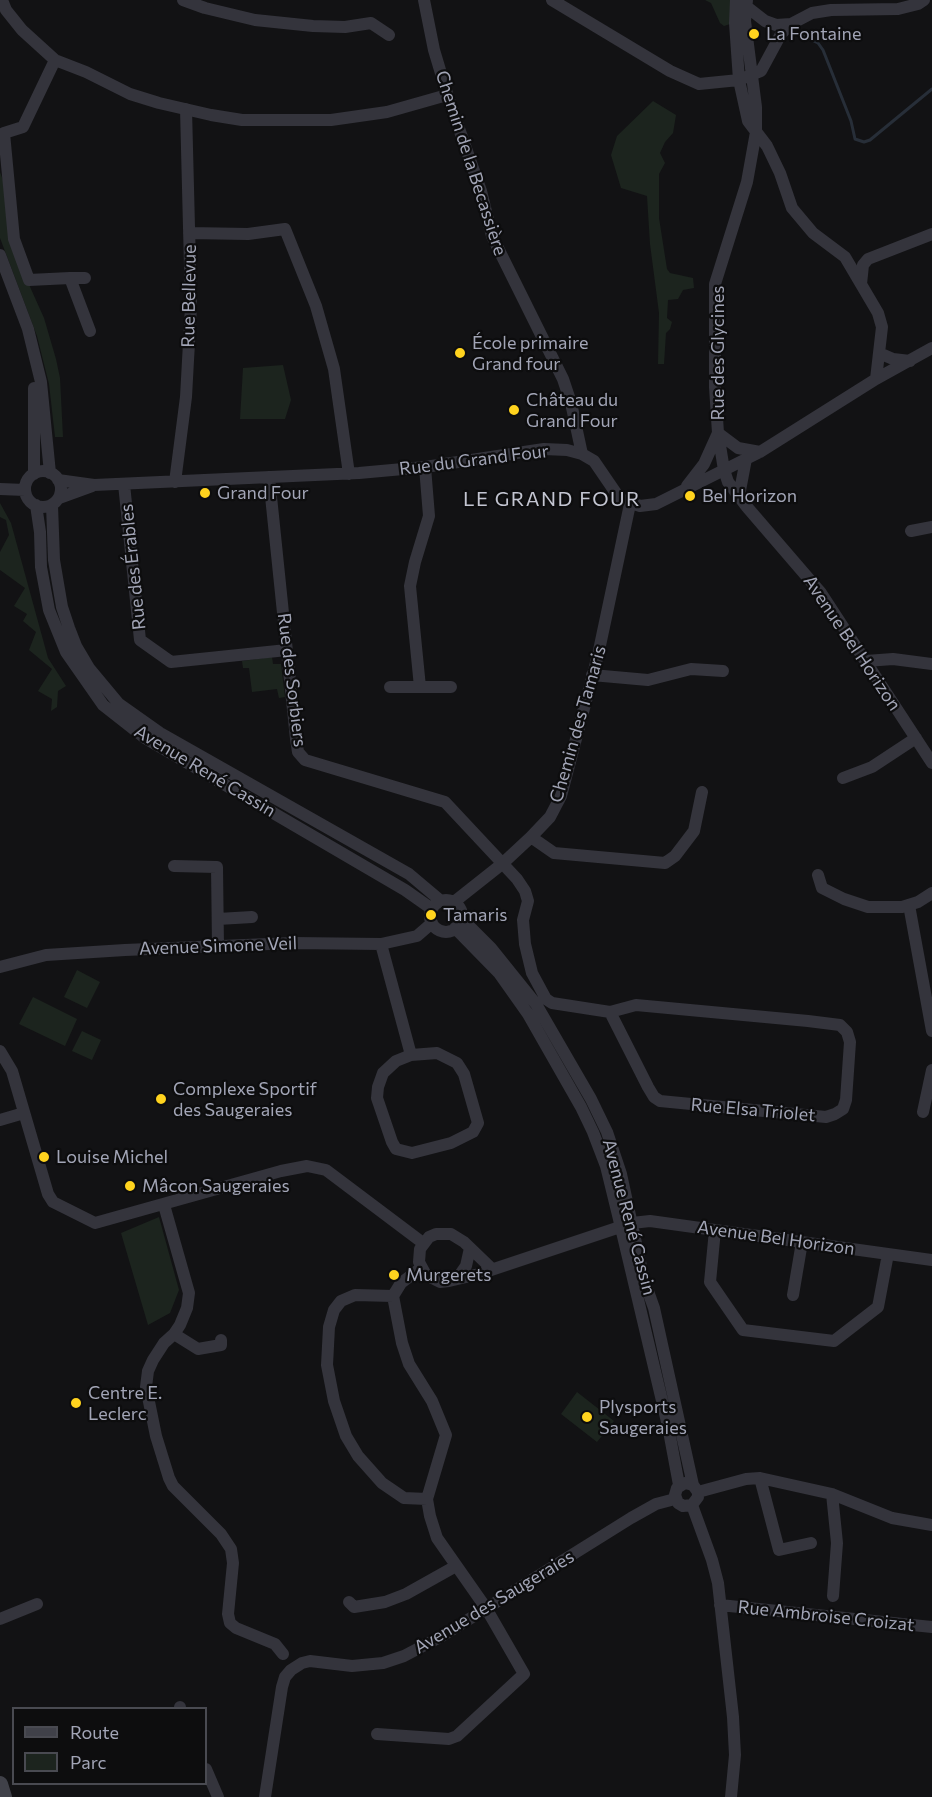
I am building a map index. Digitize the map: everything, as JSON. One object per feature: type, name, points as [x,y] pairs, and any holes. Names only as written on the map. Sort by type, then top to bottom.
[{"type":"street","points":[[2,0],[6,10],[22,30],[54,60],[86,72],[130,94],[186,109],[242,120],[331,120],[387,112],[447,95]]},
{"type":"street","points":[[183,0],[205,8],[255,20],[313,26],[345,27],[371,24],[389,35]]},
{"type":"street","name":"Chemin de la Becassière","points":[[424,0],[434,50],[447,95],[481,191],[492,236],[563,379],[571,403],[582,454]]},
{"type":"street","points":[[552,0],[684,79],[699,84],[740,80],[761,71],[782,34],[791,24],[812,13],[831,10],[898,9],[918,4],[924,0]]},
{"type":"street","points":[[736,0],[735,23],[740,80],[748,121],[767,146],[796,214],[813,234],[845,257],[878,313],[882,327],[876,379]]},
{"type":"street","points":[[747,4],[765,21],[776,25],[791,24]]},
{"type":"street","name":"Rue des Glycines","points":[[724,470],[718,433],[715,387],[715,284],[747,182],[756,132],[753,75],[745,21],[747,4]]},
{"type":"street","points":[[54,60],[23,127],[4,133],[14,239],[29,280],[85,278]]},
{"type":"street","name":"Rue Bellevue","points":[[175,482],[186,397],[191,306],[186,109]]},
{"type":"street","points":[[189,233],[248,234],[285,229],[316,306],[334,369],[349,474]]},
{"type":"street","points":[[861,284],[863,265],[868,259],[932,234]]},
{"type":"street","points":[[0,255],[28,329],[41,382],[54,477]]},
{"type":"street","points":[[0,275],[21,329],[33,382],[34,474]]},
{"type":"street","points":[[70,278],[90,331]]},
{"type":"street","points":[[582,454],[594,461],[620,499],[640,506],[656,504],[760,452],[876,379],[932,348]]},
{"type":"street","points":[[879,353],[893,359],[910,361]]},
{"type":"street","points":[[686,489],[704,464],[718,433],[738,448],[760,452]]},
{"type":"street","name":"Rue du Grand Four","points":[[54,477],[94,486],[349,474],[425,467],[544,449],[567,450],[582,454]]},
{"type":"street","points":[[739,496],[746,459]]},
{"type":"street","points":[[420,687],[410,586],[429,516],[425,467]]},
{"type":"street","name":"Avenue Bel Horizon","points":[[724,470],[728,482],[739,496],[821,593],[932,764]]},
{"type":"street","points":[[45,471],[54,477],[61,488],[55,501],[41,507],[28,499],[26,482],[34,474],[45,471]]},
{"type":"street","name":"Rue des Sorbiers","points":[[269,477],[298,752],[305,760],[445,802],[502,864]]},
{"type":"street","name":"Rue des Érables","points":[[124,484],[140,640],[171,662],[287,650]]},
{"type":"street","name":"Rue du Grand Four","points":[[55,501],[94,486]]},
{"type":"street","points":[[0,489],[26,490]]},
{"type":"street","name":"Avenue René Cassin","points":[[55,501],[54,560],[62,607],[76,646],[89,668],[120,704],[160,733],[409,874],[442,904]]},
{"type":"street","name":"Chemin des Tamaris","points":[[442,904],[502,864],[550,817],[561,796],[613,590],[630,504]]},
{"type":"street","name":"Avenue René Cassin","points":[[36,505],[40,532],[41,567],[49,610],[66,652],[104,705],[145,738],[395,885],[442,904]]},
{"type":"street","points":[[911,531],[932,527]]},
{"type":"street","points":[[866,661],[893,659],[932,664]]},
{"type":"street","points":[[592,675],[648,680],[691,669],[723,670]]},
{"type":"street","points":[[390,687],[452,687]]},
{"type":"street","points":[[843,778],[872,767],[916,738]]},
{"type":"street","points":[[531,837],[554,853],[665,863],[675,856],[694,831],[702,792]]},
{"type":"street","name":"Rue Elsa Triolet","points":[[502,864],[525,891],[528,901],[523,920],[525,944],[532,973],[546,999],[552,1003],[610,1012],[636,1005],[840,1025],[847,1032],[850,1042],[846,1100],[843,1109],[826,1117],[660,1101],[654,1097],[648,1087],[610,1012]]},
{"type":"street","points":[[174,866],[217,867],[218,946]]},
{"type":"street","points":[[818,874],[822,888],[868,907],[885,908],[909,905],[932,893]]},
{"type":"street","points":[[442,904],[461,909],[459,924],[445,932],[432,923],[430,914],[442,904]]},
{"type":"street","points":[[909,905],[932,1031]]},
{"type":"street","points":[[218,920],[252,917]]},
{"type":"street","name":"Avenue Simone Veil","points":[[0,967],[46,955],[293,943],[381,944],[417,936],[432,923]]},
{"type":"street","name":"Avenue René Cassin","points":[[459,924],[491,948],[536,1004],[591,1099],[614,1150],[627,1226],[680,1485]]},
{"type":"street","points":[[381,944],[411,1054]]},
{"type":"street","points":[[0,1051],[12,1071],[48,1194],[53,1202],[95,1223],[297,1167],[316,1167],[326,1170],[423,1243]]},
{"type":"street","points":[[437,1053],[457,1064],[464,1074],[478,1123],[473,1132],[452,1143],[412,1153],[396,1149],[377,1098],[378,1087],[383,1073],[396,1061],[411,1054],[437,1053]]},
{"type":"street","points":[[923,1112],[932,1070]]},
{"type":"street","points":[[0,1120],[24,1113]]},
{"type":"street","points":[[164,1205],[189,1293],[187,1308],[174,1334],[198,1349],[221,1345],[221,1340]]},
{"type":"street","name":"Avenue Bel Horizon","points":[[457,1279],[627,1226],[650,1221],[932,1260]]},
{"type":"street","name":"Avenue René Cassin","points":[[627,1226],[654,1308],[696,1488]]},
{"type":"street","points":[[715,1230],[710,1282],[743,1330],[834,1341],[878,1307],[888,1254]]},
{"type":"street","points":[[470,1248],[466,1266],[457,1279],[440,1282],[432,1279],[421,1268],[419,1255],[423,1243],[429,1237],[444,1232],[459,1238],[470,1248],[491,1268]]},
{"type":"street","points":[[794,1295],[802,1242]]},
{"type":"street","points":[[377,1734],[449,1739],[457,1736],[524,1674],[486,1608],[436,1538],[429,1516],[427,1499],[444,1450],[446,1435],[442,1420],[409,1364],[402,1343],[393,1296],[401,1283],[421,1268]]},
{"type":"street","points":[[393,1296],[355,1294],[341,1301],[334,1310],[329,1327],[327,1365],[334,1401],[346,1436],[358,1456],[382,1483],[404,1498],[427,1499]]},
{"type":"street","name":"Avenue des Saugeraies","points":[[174,1334],[164,1343],[153,1360],[148,1371],[146,1387],[169,1479],[188,1502],[221,1534],[231,1549],[233,1563],[228,1614],[230,1623],[236,1628],[275,1644],[283,1654],[302,1663],[310,1661],[352,1666],[382,1663],[404,1656],[442,1636],[631,1518],[656,1504],[675,1499]]},
{"type":"street","points":[[696,1488],[698,1497],[692,1505],[682,1506],[675,1499],[675,1491],[685,1483],[696,1488],[760,1478],[832,1494],[892,1518],[932,1525]]},
{"type":"street","points":[[760,1478],[779,1550],[811,1543]]},
{"type":"street","points":[[832,1494],[837,1543],[833,1596]]},
{"type":"street","points":[[692,1505],[712,1560],[720,1605],[733,1717],[734,1779],[731,1797]]},
{"type":"street","points":[[349,1602],[354,1607],[385,1602],[406,1594],[456,1566]]},
{"type":"street","points":[[0,1619],[37,1604]]},
{"type":"street","name":"Rue Ambroise Croizat","points":[[720,1605],[932,1627]]},
{"type":"street","points":[[265,1797],[285,1677],[283,1654]]},
{"type":"street","points":[[285,1677],[302,1663]]},
{"type":"street","points":[[207,1771],[218,1797]]},
{"type":"green space","points":[[705,0],[731,0],[730,24],[724,26],[720,23],[711,3]]},
{"type":"green space","points":[[653,101],[676,115],[673,133],[665,142],[660,153],[665,163],[659,174],[659,218],[667,269],[670,273],[693,278],[694,288],[683,290],[678,299],[668,300],[667,318],[672,322],[666,333],[664,364],[658,364],[659,313],[650,244],[647,196],[621,188],[611,155],[617,136]]},
{"type":"green space","points":[[0,172],[3,180],[9,240],[44,318],[56,359],[60,378],[63,437],[55,437],[49,384],[37,336],[0,238]]},
{"type":"green space","points":[[283,365],[291,400],[285,419],[240,419],[243,368]]},
{"type":"green space","points":[[0,503],[11,523],[48,658],[66,686],[58,691],[57,707],[51,711],[52,699],[38,691],[52,669],[29,650],[36,632],[23,621],[27,614],[14,606],[25,588],[0,570],[0,552],[9,535],[6,520],[0,517]]},
{"type":"green space","points":[[272,657],[273,664],[281,664],[285,697],[279,698],[277,689],[252,692],[249,668],[243,668],[242,661]]},
{"type":"green space","points":[[77,970],[100,982],[87,1008],[64,997]]},
{"type":"green space","points":[[33,997],[77,1019],[65,1046],[19,1024]]},
{"type":"green space","points":[[82,1031],[101,1040],[92,1060],[72,1051]]},
{"type":"green space","points":[[159,1217],[179,1290],[170,1313],[148,1325],[121,1233]]},
{"type":"green space","name":"Plysports Saugeraies","points":[[577,1392],[614,1421],[597,1442],[561,1414]]},
{"type":"waterway","points":[[792,31],[818,43],[823,50],[851,121],[855,139],[864,142],[870,140],[932,89]]},
{"type":"place","name":"La Fontaine","points":[[754,34]]},
{"type":"place","name":"École primaire Grand four","points":[[460,353]]},
{"type":"place","name":"Château du Grand Four","points":[[514,410]]},
{"type":"place","name":"Grand Four","points":[[205,493]]},
{"type":"place","name":"Bel Horizon","points":[[690,496]]},
{"type":"place","name":"Tamaris","points":[[431,915]]},
{"type":"place","name":"Complexe Sportif des Saugeraies","points":[[161,1099]]},
{"type":"place","name":"Louise Michel","points":[[44,1157]]},
{"type":"place","name":"Mâcon Saugeraies","points":[[130,1186]]},
{"type":"place","name":"Murgerets","points":[[394,1275]]},
{"type":"place","name":"Centre E. Leclerc","points":[[76,1403]]},
{"type":"place","name":"Plysports Saugeraies","points":[[587,1417]]},
{"type":"district","name":"LE GRAND FOUR","points":[[552,499]]}]
